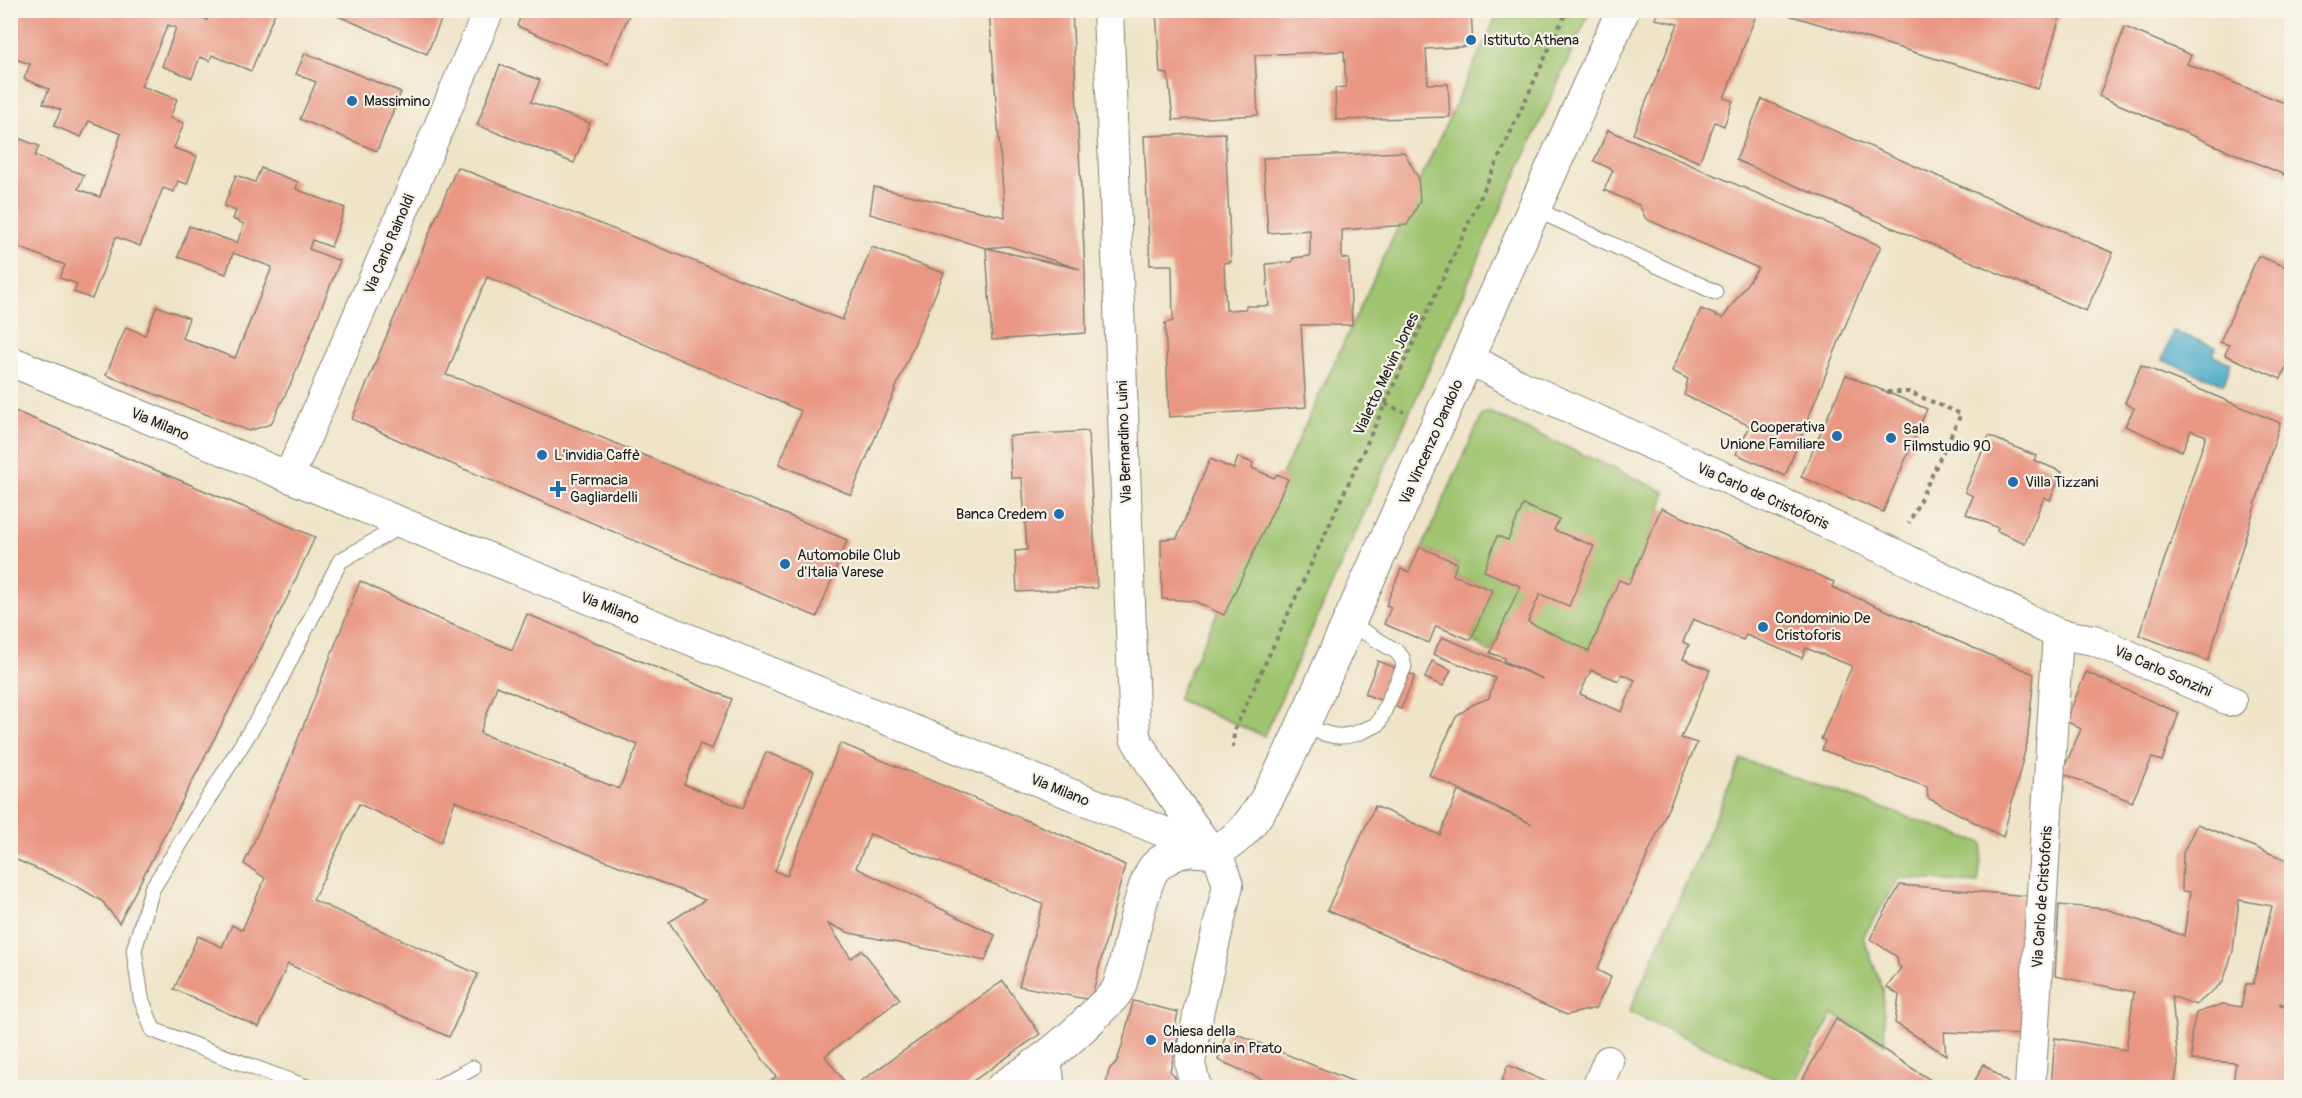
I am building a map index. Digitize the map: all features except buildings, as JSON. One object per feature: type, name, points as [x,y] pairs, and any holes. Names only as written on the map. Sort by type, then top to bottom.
[{"type":"street","name":"Via Carlo Rainoldi","points":[[289,477],[489,10]]},
{"type":"street","name":"Via Bernardino Luini","points":[[1108,10],[1135,738],[1157,774],[1211,851],[1219,858],[1228,885],[1199,1009],[1190,1064],[1196,1088]]},
{"type":"street","name":"Via Vincenzo Dandolo","points":[[1211,851],[1243,834],[1262,805],[1303,726],[1623,10]]},
{"type":"street","name":"Via Milano","points":[[10,361],[404,524],[1211,851]]},
{"type":"street","name":"Via Carlo de Cristoforis","points":[[1467,362],[1485,367],[1517,384],[1895,554],[2058,634],[2094,640]]},
{"type":"street","name":"Via Carlo de Cristoforis","points":[[2030,1088],[2058,634]]},
{"type":"street","name":"Via Carlo Sonzini","points":[[2094,640],[2231,701]]},
{"type":"street","points":[[1002,1088],[1048,1074],[1080,1030],[1119,990],[1143,898],[1155,867],[1176,854],[1191,849],[1211,851]]},
{"type":"lane","points":[[1535,209],[1716,292]]},
{"type":"lane","points":[[309,1088],[153,1030],[141,998],[134,950],[152,889],[272,696],[340,561],[404,524]]},
{"type":"lane","points":[[1303,726],[1328,737],[1355,735],[1378,724],[1404,667],[1402,658],[1396,651],[1349,623]]},
{"type":"lane","points":[[436,1088],[472,1068]]},
{"type":"path","name":"Vialetto Melvin Jones","points":[[1233,748],[1234,731],[1567,10]]},
{"type":"path","points":[[1887,392],[1909,392],[1961,414],[1895,554]]},
{"type":"path","points":[[1385,404],[1413,416]]},
{"type":"green space","points":[[1499,11],[1590,11],[1264,736],[1177,699]]},
{"type":"green space","points":[[1489,412],[1665,492],[1661,508],[1629,584],[1619,581],[1589,651],[1507,615],[1490,653],[1471,640],[1491,590],[1453,575],[1457,563],[1422,548],[1482,415]]},
{"type":"green space","points":[[1741,759],[1983,843],[1978,883],[1899,878],[1863,937],[1883,990],[1885,1045],[1833,1014],[1793,1087],[1629,1012]]},
{"type":"water","points":[[2173,331],[2216,347],[2213,356],[2231,363],[2224,384],[2162,360]]},
{"type":"place","name":"Istituto Athena","points":[[1471,40]]},
{"type":"place","name":"Massimino","points":[[352,101]]},
{"type":"place","name":"Cooperativa Unione Familiare","points":[[1837,436]]},
{"type":"place","name":"Sala Filmstudio 90","points":[[1891,438]]},
{"type":"place","name":"L'invidia Caffè","points":[[542,455]]},
{"type":"place","name":"Villa Tizzani","points":[[2013,482]]},
{"type":"place","name":"Farmacia Gagliardelli","points":[[558,489]]},
{"type":"place","name":"Banca Credem","points":[[1059,514]]},
{"type":"place","name":"Automobile Club d'Italia Varese","points":[[785,564]]},
{"type":"place","name":"Condominio De Cristoforis","points":[[1763,627]]},
{"type":"place","name":"Chiesa della Madonnina in Prato","points":[[1151,1040]]}]
